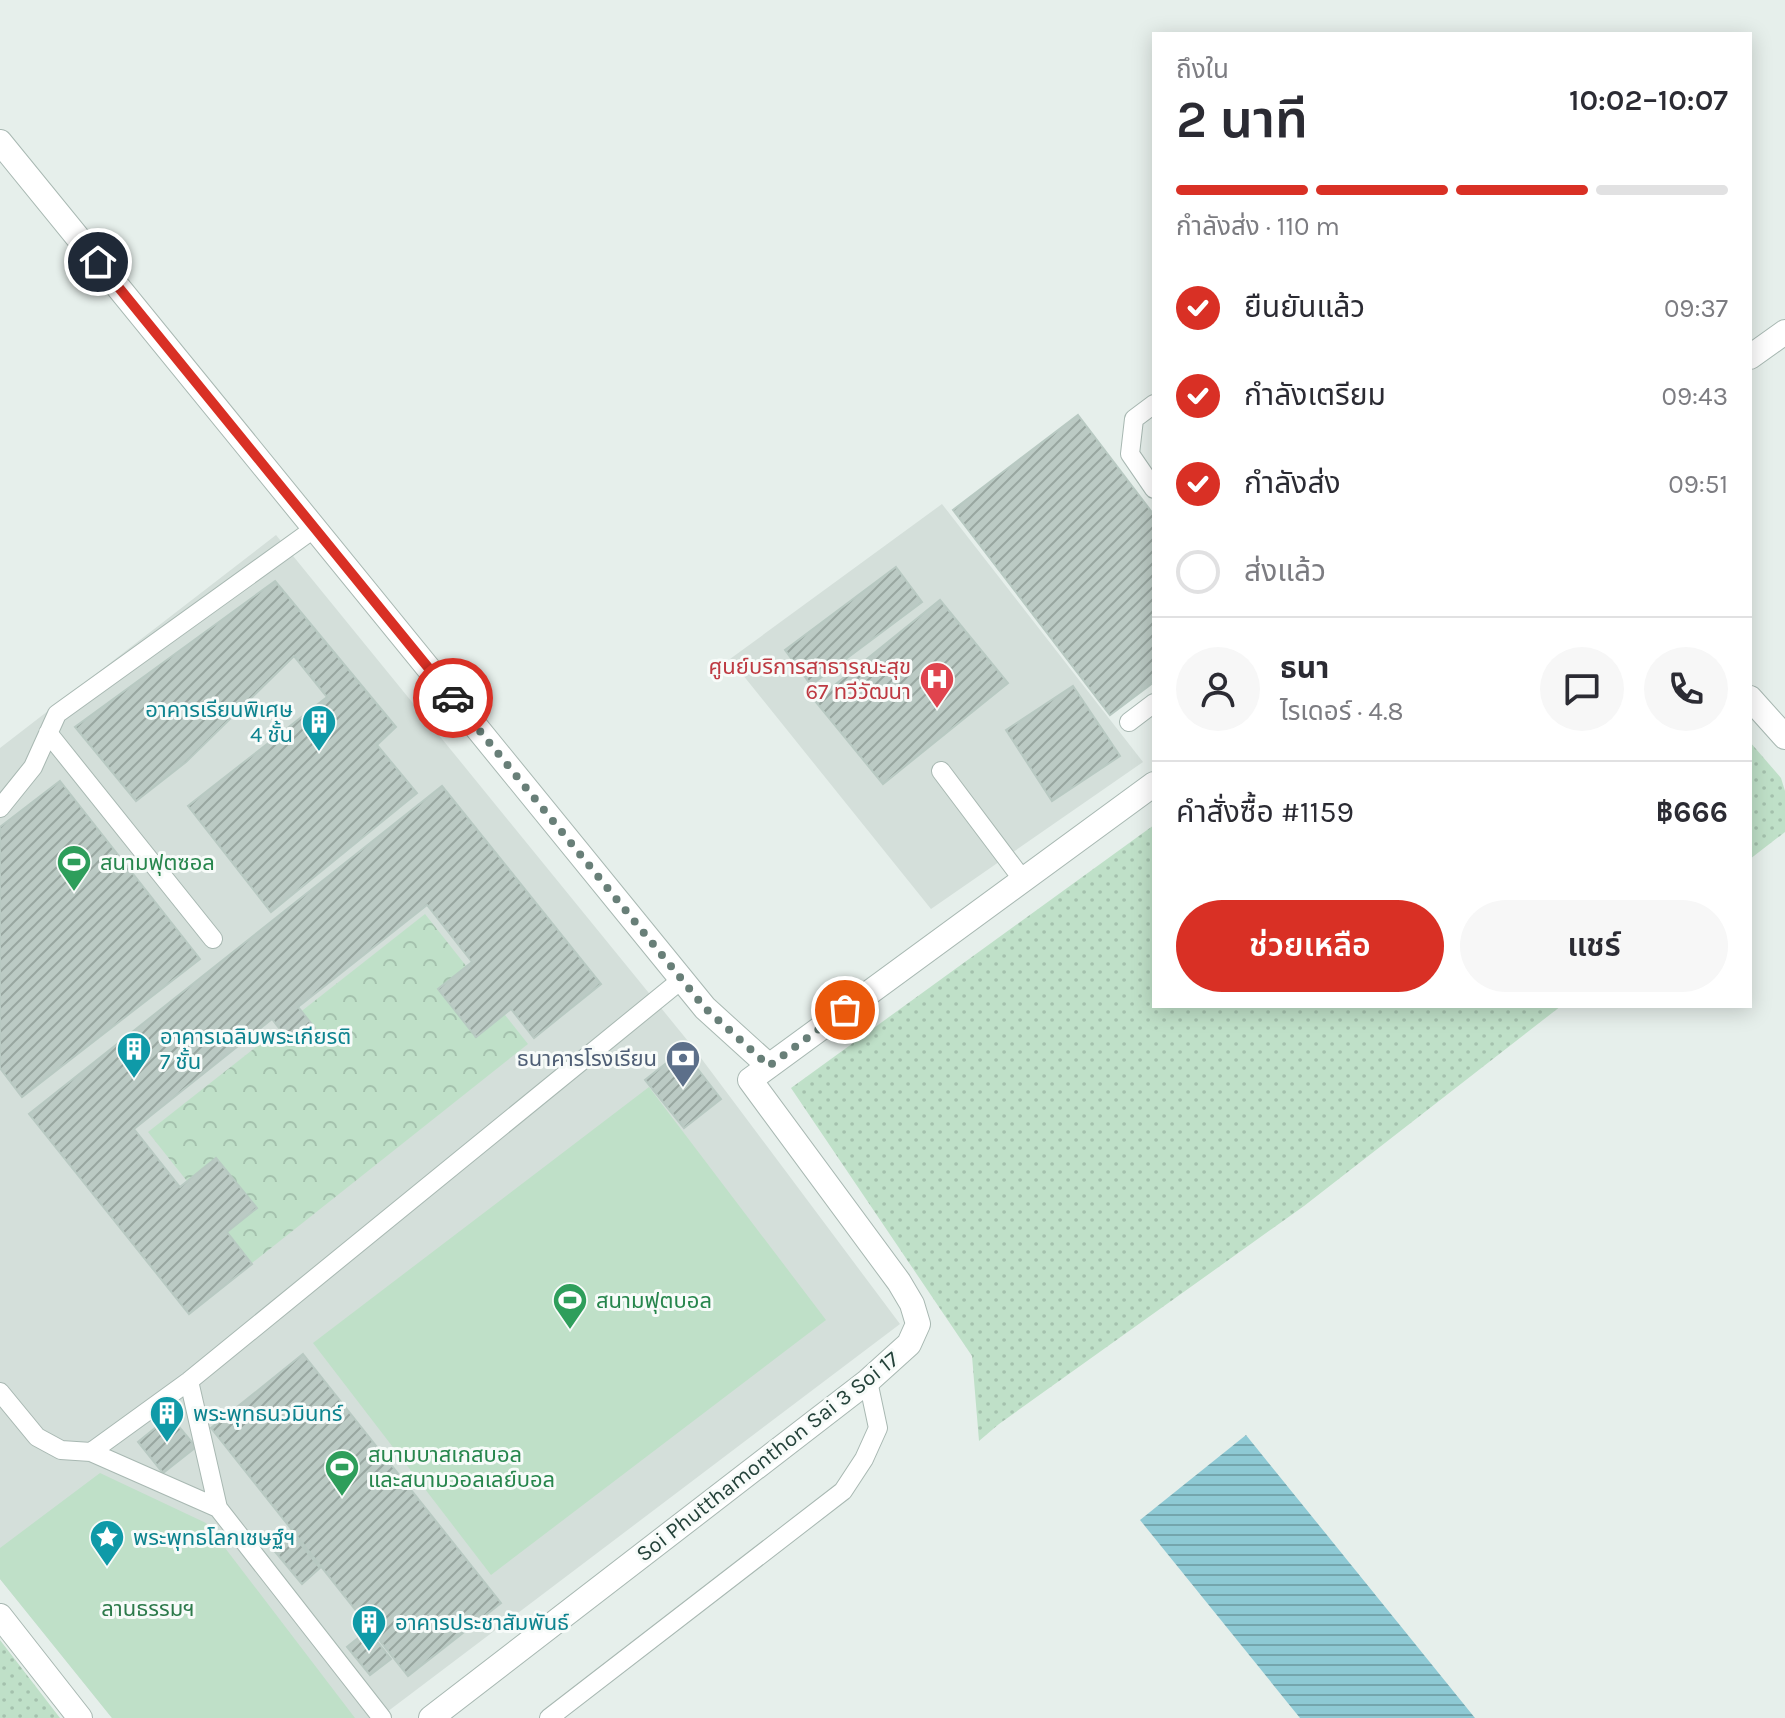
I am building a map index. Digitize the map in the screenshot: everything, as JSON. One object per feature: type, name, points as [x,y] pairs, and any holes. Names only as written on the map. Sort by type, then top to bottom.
[{"type":"street","points":[[0,142],[681,980],[705,1008],[769,1066],[1152,785]]},
{"type":"street","points":[[1752,356],[1785,332]]},
{"type":"street","points":[[1752,700],[1785,737]]},
{"type":"street","name":"Soi Phutthamonthon Sai 3 Soi 17","points":[[431,1718],[868,1381],[909,1344],[918,1324],[912,1304],[899,1282],[750,1080],[769,1066]]},
{"type":"street","points":[[0,1616],[80,1718]]},
{"type":"lane","points":[[1152,406],[1134,419],[1130,454],[1152,486]]},
{"type":"lane","points":[[0,808],[33,767],[57,714],[315,528]]},
{"type":"lane","points":[[1129,722],[1152,705]]},
{"type":"lane","points":[[48,733],[213,939]]},
{"type":"lane","points":[[941,771],[1023,880]]},
{"type":"lane","points":[[91,1452],[189,1381],[681,980]]},
{"type":"lane","points":[[189,1381],[218,1508],[382,1718]]},
{"type":"lane","points":[[549,1718],[843,1491],[864,1459],[878,1428],[868,1381]]},
{"type":"lane","points":[[0,1392],[37,1437],[61,1450],[91,1452],[218,1508]]},
{"type":"shaded area","name":"ศูนย์บริการสาธารณะสุข 67 ทวีวัฒนา","points":[[942,504],[1143,762],[931,909],[730,659]]},
{"type":"shaded area","points":[[276,535],[692,1046],[900,1324],[379,1718],[112,1718],[0,1579],[0,748]]},
{"type":"green space","points":[[1752,744],[1781,778],[1785,791],[1785,832],[1752,857]]},
{"type":"green space","points":[[1152,826],[1152,1008],[1558,1008],[1304,1206],[979,1441],[972,1356],[791,1088]]},
{"type":"green space","points":[[425,914],[528,1044],[252,1263],[148,1132]]},
{"type":"green space","name":"สนามฟุตบอล","points":[[649,1087],[826,1320],[491,1575],[313,1343]]},
{"type":"green space","name":"ลานธรรมฯ","points":[[100,1473],[206,1523],[355,1718],[112,1718],[0,1579],[0,1548]]},
{"type":"green space","points":[[0,1640],[60,1718],[0,1718]]},
{"type":"water","points":[[1246,1435],[1475,1718],[1300,1718],[1140,1520]]},
{"type":"building","points":[[1078,415],[1152,512],[1152,684],[1110,715],[953,510]]},
{"type":"building","points":[[896,567],[922,602],[811,685],[785,650]]},
{"type":"building","name":"อาคารเรียนพิเศษ 4 ชั้น","points":[[275,581],[396,727],[377,745],[417,793],[271,912],[188,806],[327,697],[294,656],[186,762],[136,801],[75,727]]},
{"type":"building","points":[[940,600],[1008,683],[883,784],[815,701]]},
{"type":"building","points":[[1073,686],[1120,756],[1052,801],[1006,730]]},
{"type":"building","name":"สนามฟุตซอล","points":[[60,781],[200,959],[22,1097],[0,1068],[0,827]]},
{"type":"building","name":"อาคารเฉลิมพระเกียรติ 7 ชั้น","points":[[442,786],[601,984],[534,1038],[511,1009],[476,1037],[438,989],[472,962],[427,905],[298,1007],[315,1028],[292,1045],[272,1019],[134,1129],[180,1187],[216,1158],[257,1208],[227,1232],[252,1264],[189,1314],[29,1114]]},
{"type":"building","name":"ธนาคารโรงเรียน","points":[[683,1050],[721,1099],[684,1128],[645,1080]]},
{"type":"building","name":"สนามบาสเกสบอล และสนามวอลเลย์บอล","points":[[303,1354],[501,1603],[408,1676],[211,1428]]},
{"type":"building","name":"พระพุทธนวมินทร์","points":[[170,1416],[196,1447],[163,1473],[138,1442]]},
{"type":"building","points":[[291,1532],[320,1568],[302,1584],[272,1548]]},
{"type":"building","name":"อาคารประชาสัมพันธ์","points":[[368,1630],[391,1659],[370,1675],[347,1647]]},
{"type":"way so far","points":[[453,698],[705,1008],[769,1066],[845,1010]]},
{"type":"place","name":"ศูนย์บริการสาธารณะสุข 67 ทวีวัฒนา","points":[[937,710]]},
{"type":"place","name":"อาคารเรียนพิเศษ 4 ชั้น","points":[[319,753]]},
{"type":"place","name":"สนามฟุตซอล","points":[[74,893]]},
{"type":"place","name":"อาคารเฉลิมพระเกียรติ 7 ชั้น","points":[[134,1080]]},
{"type":"place","name":"ธนาคารโรงเรียน","points":[[683,1089]]},
{"type":"place","name":"สนามฟุตบอล","points":[[570,1331]]},
{"type":"place","name":"พระพุทธนวมินทร์","points":[[167,1444]]},
{"type":"place","name":"สนามบาสเกสบอล และสนามวอลเลย์บอล","points":[[342,1498]]},
{"type":"place","name":"พระพุทธโลกเชษฐ์ฯ","points":[[107,1568]]},
{"type":"place","name":"อาคารประชาสัมพันธ์","points":[[369,1653]]},
{"type":"route","points":[[98,262],[453,698]]}]
